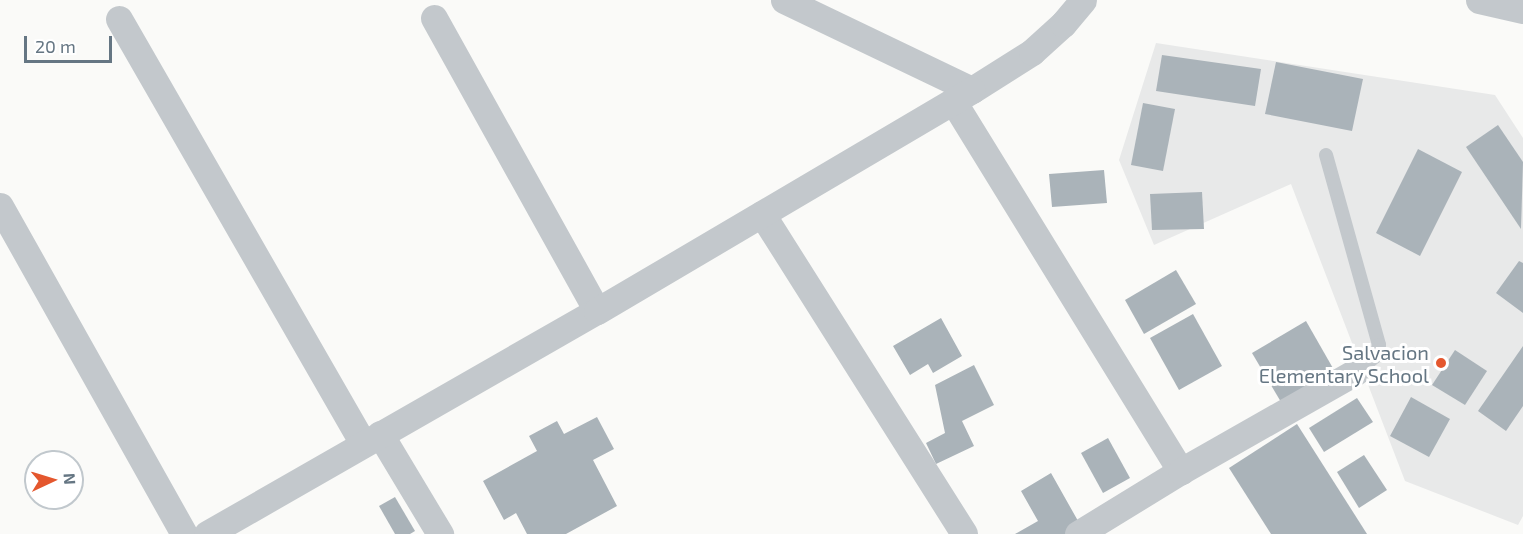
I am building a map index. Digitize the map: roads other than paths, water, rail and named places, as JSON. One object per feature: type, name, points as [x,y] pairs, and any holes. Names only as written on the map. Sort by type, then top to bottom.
[{"type":"street","points":[[207,534],[597,311],[962,95],[1032,52],[1063,24],[1083,0]]},
{"type":"street","points":[[1479,0],[1523,10]]},
{"type":"street","points":[[797,3],[962,95],[1181,471]]},
{"type":"street","points":[[434,18],[597,311]]},
{"type":"street","points":[[119,19],[372,439],[440,534]]},
{"type":"street","points":[[0,206],[184,534]]},
{"type":"street","points":[[762,214],[964,534]]},
{"type":"street","points":[[1078,534],[1181,471],[1357,371]]},
{"type":"lane","points":[[1326,155],[1379,345],[1376,356],[1357,371]]},
{"type":"place","name":"Salvacion Elementary School","points":[[1441,363]]}]
